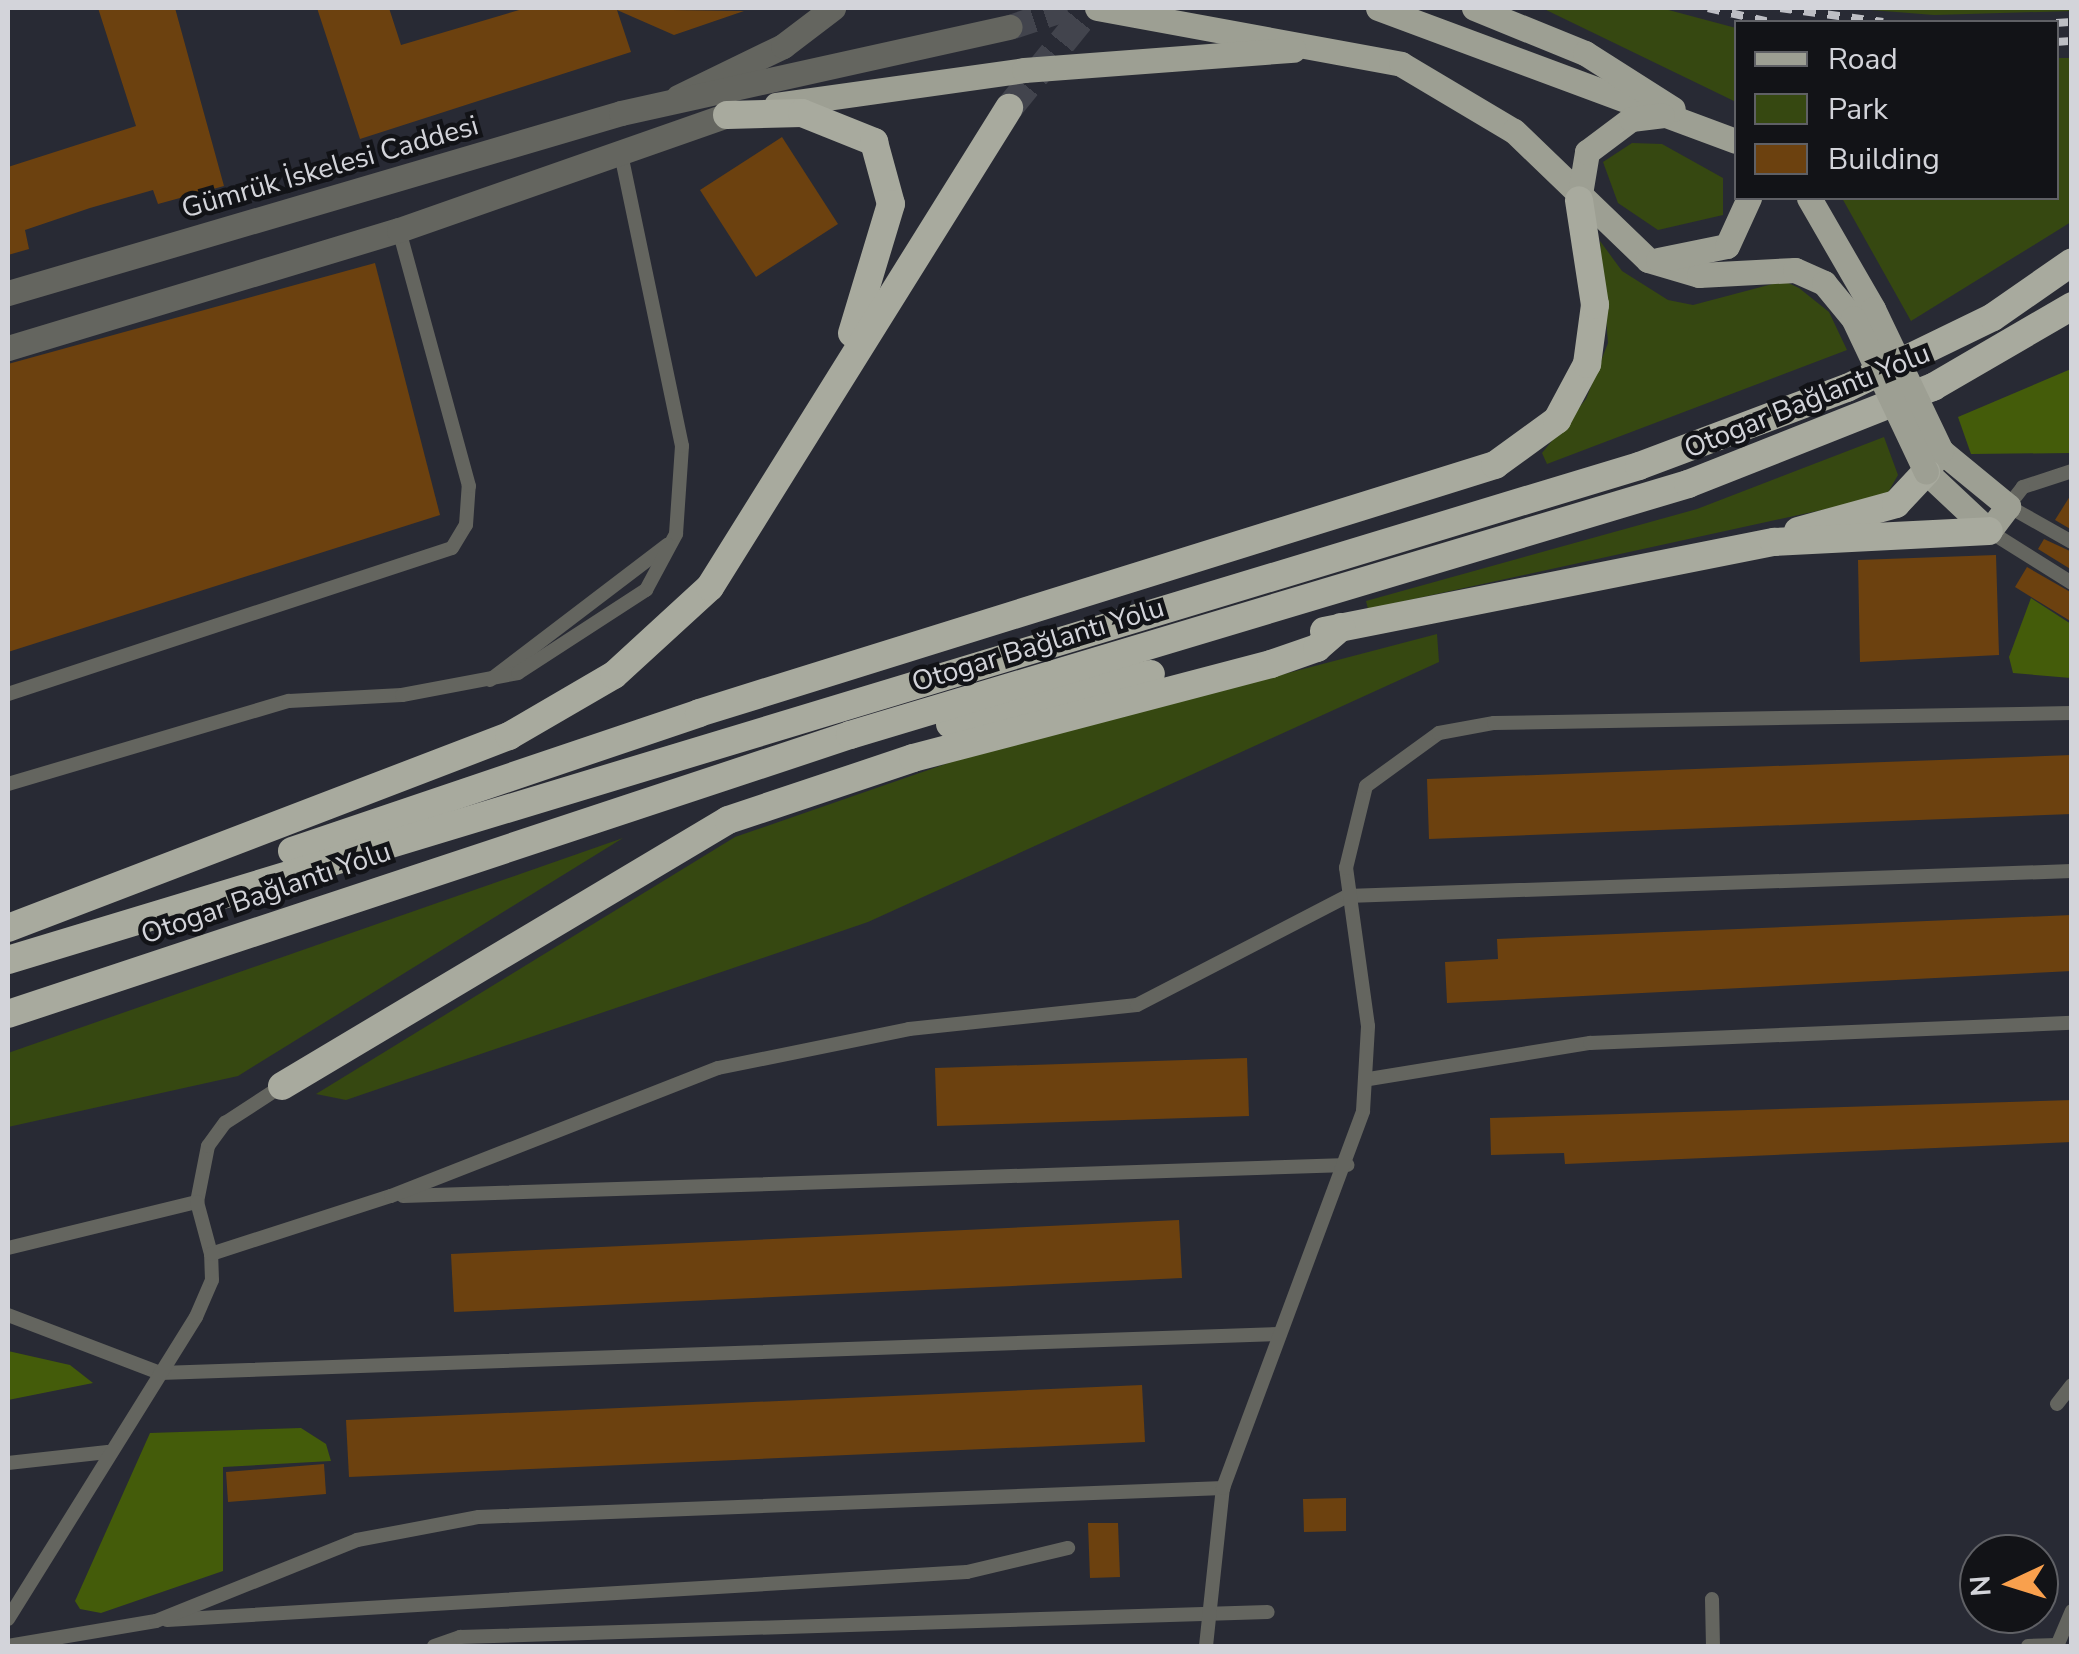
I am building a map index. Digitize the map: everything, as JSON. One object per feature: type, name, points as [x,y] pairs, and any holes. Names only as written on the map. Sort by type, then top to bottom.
[{"type":"highway","points":[[8,928],[508,736],[614,676],[710,586],[824,398],[1009,108]]},
{"type":"highway","points":[[727,115],[840,122],[874,142],[884,162],[884,239],[824,398]]},
{"type":"highway","points":[[155,914],[229,873],[520,771],[1495,465],[1556,420],[1588,364],[1595,304],[1579,200]]},
{"type":"highway","name":"Otogar Bağlantı Yolu","points":[[8,960],[1638,466],[1847,388],[1993,318],[2072,262]]},
{"type":"highway","name":"Otogar Bağlantı Yolu","points":[[8,1014],[850,735],[1706,478],[1933,387],[2072,306]]},
{"type":"highway","points":[[850,735],[922,731],[1341,627],[1774,542],[1896,504],[1934,462]]},
{"type":"highway","points":[[1774,542],[1989,530]]},
{"type":"highway","points":[[282,1086],[728,820],[913,758],[1271,664],[1317,648],[1341,627]]},
{"type":"main road","points":[[1097,8],[1342,50],[1401,64],[1472,99],[1648,260],[1699,276],[1796,270],[1824,283],[1863,314]]},
{"type":"main road","points":[[1378,8],[1677,113],[1734,140]]},
{"type":"main road","points":[[1474,8],[1585,52],[1677,113]]},
{"type":"main road","points":[[727,115],[1024,70],[1342,50]]},
{"type":"main road","points":[[1579,200],[1587,152],[1605,134],[1677,113]]},
{"type":"main road","points":[[1708,126],[1734,158]]},
{"type":"main road","points":[[1648,260],[1727,246],[1748,200]]},
{"type":"main road","points":[[1810,200],[1934,462],[1989,530],[2008,506],[1934,462]]},
{"type":"street","points":[[670,102],[708,76],[783,46],[832,8]]},
{"type":"street","points":[[670,102],[1010,27]]},
{"type":"street","name":"Gümrük İskelesi Caddesi","points":[[8,293],[670,102]]},
{"type":"street","points":[[8,348],[399,230],[727,115]]},
{"type":"lane","points":[[8,784],[289,701],[490,680],[604,626],[646,590],[672,542],[682,446],[621,153]]},
{"type":"lane","points":[[8,694],[452,548],[466,525],[469,486],[399,230]]},
{"type":"lane","points":[[2072,471],[2023,488],[2008,506],[2072,542]]},
{"type":"lane","points":[[1989,530],[2072,583]]},
{"type":"lane","points":[[490,680],[505,660],[672,542]]},
{"type":"lane","points":[[1206,1646],[1205,1614],[1224,1488],[1346,1165],[1368,1080],[1347,896],[1347,842],[1366,786],[1439,733],[1494,722],[2072,713]]},
{"type":"lane","points":[[211,1254],[391,1196],[718,1068],[909,1028],[1137,1005],[1347,896],[2072,870]]},
{"type":"lane","points":[[1368,1080],[1590,1043],[2072,1023]]},
{"type":"lane","points":[[8,1619],[107,1452],[160,1373],[212,1280],[211,1254],[198,1202],[208,1146],[225,1123],[282,1086]]},
{"type":"lane","points":[[391,1196],[1346,1165]]},
{"type":"lane","points":[[8,1248],[198,1202]]},
{"type":"lane","points":[[8,1315],[160,1373],[1279,1334]]},
{"type":"lane","points":[[2057,1404],[2072,1385]]},
{"type":"lane","points":[[8,1462],[107,1452]]},
{"type":"lane","points":[[156,1621],[357,1540],[478,1518],[1224,1488]]},
{"type":"lane","points":[[8,1646],[156,1621],[967,1572],[1068,1548]]},
{"type":"lane","points":[[1712,1600],[1714,1646]]},
{"type":"lane","points":[[2028,1646],[2057,1646],[2072,1611]]},
{"type":"lane","points":[[434,1646],[480,1636],[1268,1612]]},
{"type":"green space","points":[[1542,8],[1661,8],[1734,27],[1734,101]]},
{"type":"green space","points":[[1846,8],[2071,8],[2072,11],[1934,15]]},
{"type":"green space","points":[[2059,58],[2071,58],[2071,222],[1911,321],[1843,200],[2059,200]]},
{"type":"green space","points":[[1632,143],[1662,144],[1723,178],[1723,215],[1658,230],[1618,203],[1603,162]]},
{"type":"green space","points":[[1600,241],[1622,271],[1668,300],[1693,305],[1784,281],[1829,312],[1847,350],[1547,464],[1542,453],[1586,399],[1608,343]]},
{"type":"green space","points":[[2071,369],[2071,453],[1971,454],[1958,417]]},
{"type":"green space","points":[[1884,437],[1898,475],[1886,496],[1368,609],[1366,601],[1697,509]]},
{"type":"green space","points":[[2031,598],[2071,624],[2071,678],[2013,673],[2009,657]]},
{"type":"green space","points":[[1437,634],[1439,662],[868,922],[346,1100],[316,1094],[735,837],[957,760]]},
{"type":"green space","points":[[623,838],[238,1076],[8,1127],[8,1053]]},
{"type":"green space","points":[[8,1351],[70,1365],[93,1383],[8,1400]]},
{"type":"green space","points":[[301,1428],[326,1444],[331,1461],[223,1467],[223,1571],[101,1613],[80,1609],[75,1601],[150,1433]]},
{"type":"building","points":[[98,8],[175,8],[224,186],[158,204],[153,190],[90,208],[25,230],[29,249],[8,255],[8,167],[136,126]]},
{"type":"building","points":[[317,8],[389,8],[401,45],[526,8],[744,11],[674,35],[617,10],[631,52],[360,139]]},
{"type":"building","points":[[782,137],[838,224],[756,277],[700,190]]},
{"type":"building","points":[[375,263],[440,515],[8,652],[8,364]]},
{"type":"building","points":[[2072,493],[2072,530],[2055,520]]},
{"type":"building","points":[[2044,539],[2072,552],[2072,570],[2038,549]]},
{"type":"building","points":[[1996,555],[1999,655],[1860,662],[1858,560]]},
{"type":"building","points":[[2027,567],[2072,593],[2072,622],[2015,587]]},
{"type":"building","points":[[2072,755],[2072,814],[1429,839],[1427,779]]},
{"type":"building","points":[[2072,915],[2072,971],[1447,1003],[1445,962],[1498,959],[1497,939]]},
{"type":"building","points":[[1247,1058],[1249,1116],[937,1126],[935,1068]]},
{"type":"building","points":[[2072,1100],[2072,1142],[1565,1164],[1564,1153],[1491,1155],[1490,1118]]},
{"type":"building","points":[[1179,1220],[1182,1278],[454,1312],[451,1254]]},
{"type":"building","points":[[1142,1385],[1145,1442],[349,1477],[346,1420]]},
{"type":"building","points":[[324,1464],[326,1494],[228,1502],[226,1472]]},
{"type":"building","points":[[1346,1498],[1346,1531],[1304,1532],[1303,1499]]},
{"type":"building","points":[[1088,1523],[1118,1523],[1120,1577],[1090,1578]]},
{"type":"tunnel","points":[[1010,27],[1067,8]]},
{"type":"tunnel","points":[[1009,108],[1090,8]]},
{"type":"railway","points":[[1708,8],[1761,20]]},
{"type":"railway","points":[[1780,8],[1868,20]]},
{"type":"railway","points":[[2059,23],[2072,22]]},
{"type":"railway","points":[[2059,42],[2072,41]]}]
